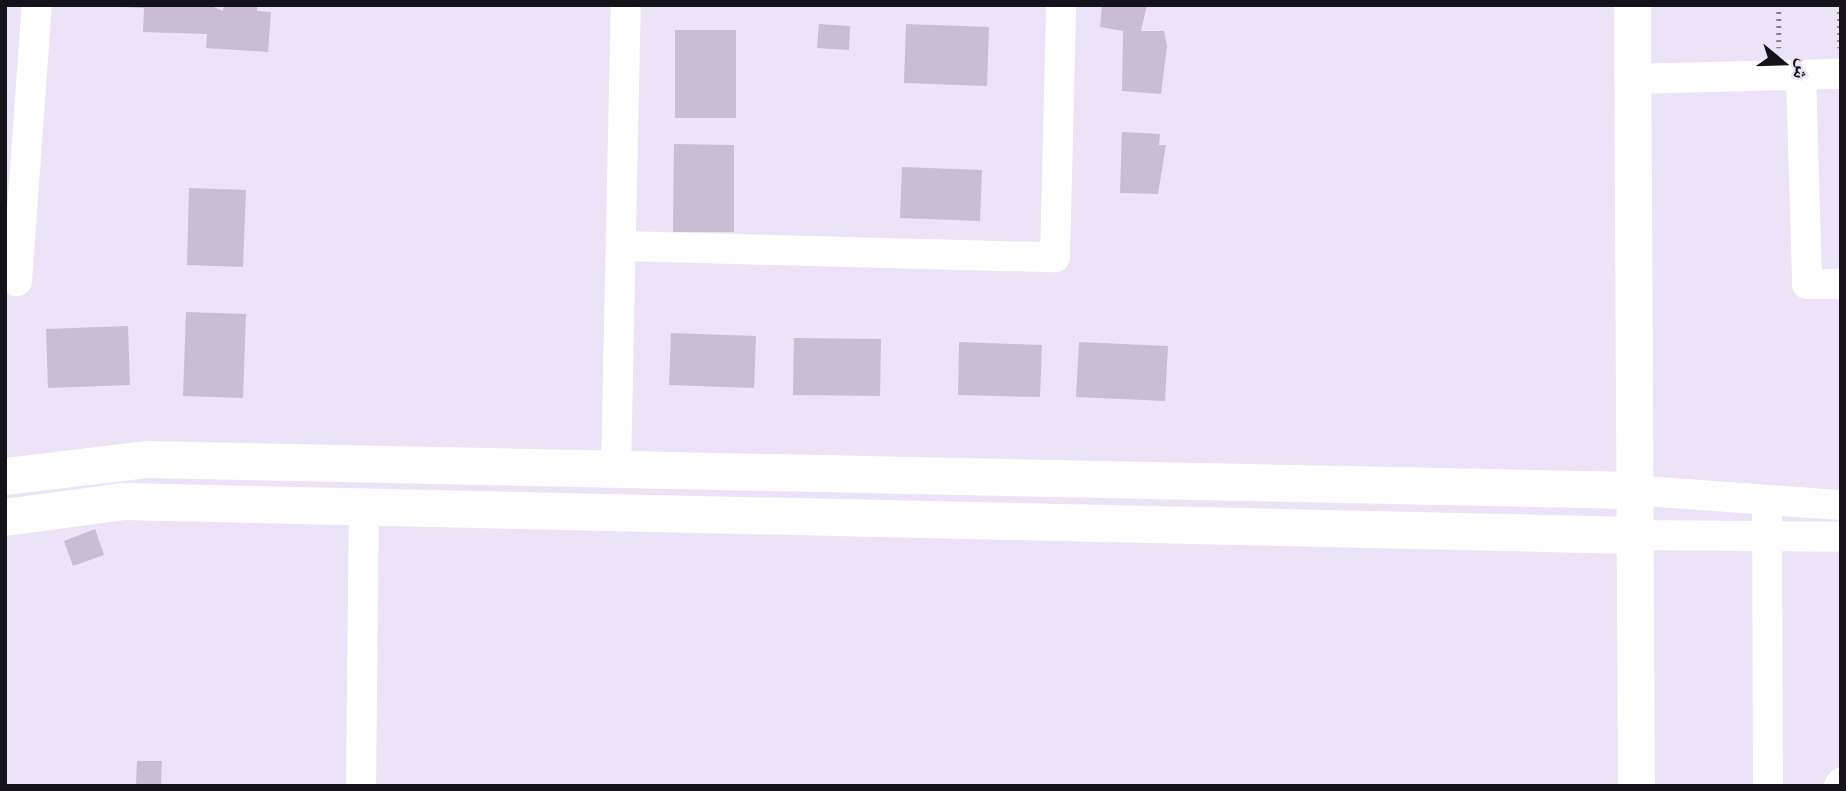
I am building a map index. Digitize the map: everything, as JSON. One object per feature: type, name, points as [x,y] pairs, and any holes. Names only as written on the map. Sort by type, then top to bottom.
[{"type":"street","points":[[18,281],[37,5]]},
{"type":"street","points":[[616,470],[626,5]]},
{"type":"street","points":[[621,246],[1055,257],[1061,5]]},
{"type":"street","points":[[1632,5],[1630,490],[1636,786]]},
{"type":"street","points":[[1631,79],[1841,74]]},
{"type":"street","points":[[1790,76],[1807,284],[1841,284]]},
{"type":"street","points":[[5,476],[148,459],[1630,490],[1841,505]]},
{"type":"street","points":[[5,517],[124,500],[364,508],[1632,535],[1841,537]]},
{"type":"street","points":[[1767,500],[1768,786]]},
{"type":"street","points":[[361,786],[364,508]]},
{"type":"path","points":[[1779,5],[1790,76]]},
{"type":"path","points":[[1840,5],[1841,74]]},
{"type":"building","points":[[79,5],[209,5],[223,11],[224,5],[257,5],[257,11],[271,12],[268,52],[206,48],[207,34],[143,32],[144,8]]},
{"type":"building","points":[[1102,5],[1147,5],[1141,31],[1164,31],[1167,46],[1161,94],[1122,91],[1123,31],[1100,27]]},
{"type":"building","points":[[819,24],[850,26],[849,50],[817,48]]},
{"type":"building","points":[[906,24],[989,27],[987,86],[904,83]]},
{"type":"building","points":[[675,30],[736,30],[736,118],[675,118]]},
{"type":"building","points":[[1122,132],[1160,134],[1159,145],[1166,145],[1158,194],[1120,193]]},
{"type":"building","points":[[674,144],[734,145],[734,232],[673,232]]},
{"type":"building","points":[[902,167],[982,170],[980,221],[900,218]]},
{"type":"building","points":[[189,188],[246,190],[243,267],[187,265]]},
{"type":"building","points":[[186,312],[246,314],[243,398],[183,396]]},
{"type":"building","points":[[128,326],[130,385],[48,388],[46,329]]},
{"type":"building","points":[[671,333],[756,336],[754,388],[669,385]]},
{"type":"building","points":[[794,338],[881,339],[880,396],[793,395]]},
{"type":"building","points":[[959,342],[1042,345],[1040,397],[958,395]]},
{"type":"building","points":[[1079,342],[1168,346],[1165,401],[1076,397]]},
{"type":"building","points":[[95,529],[104,555],[73,566],[64,541]]},
{"type":"building","points":[[137,761],[162,761],[161,786],[136,786]]}]
